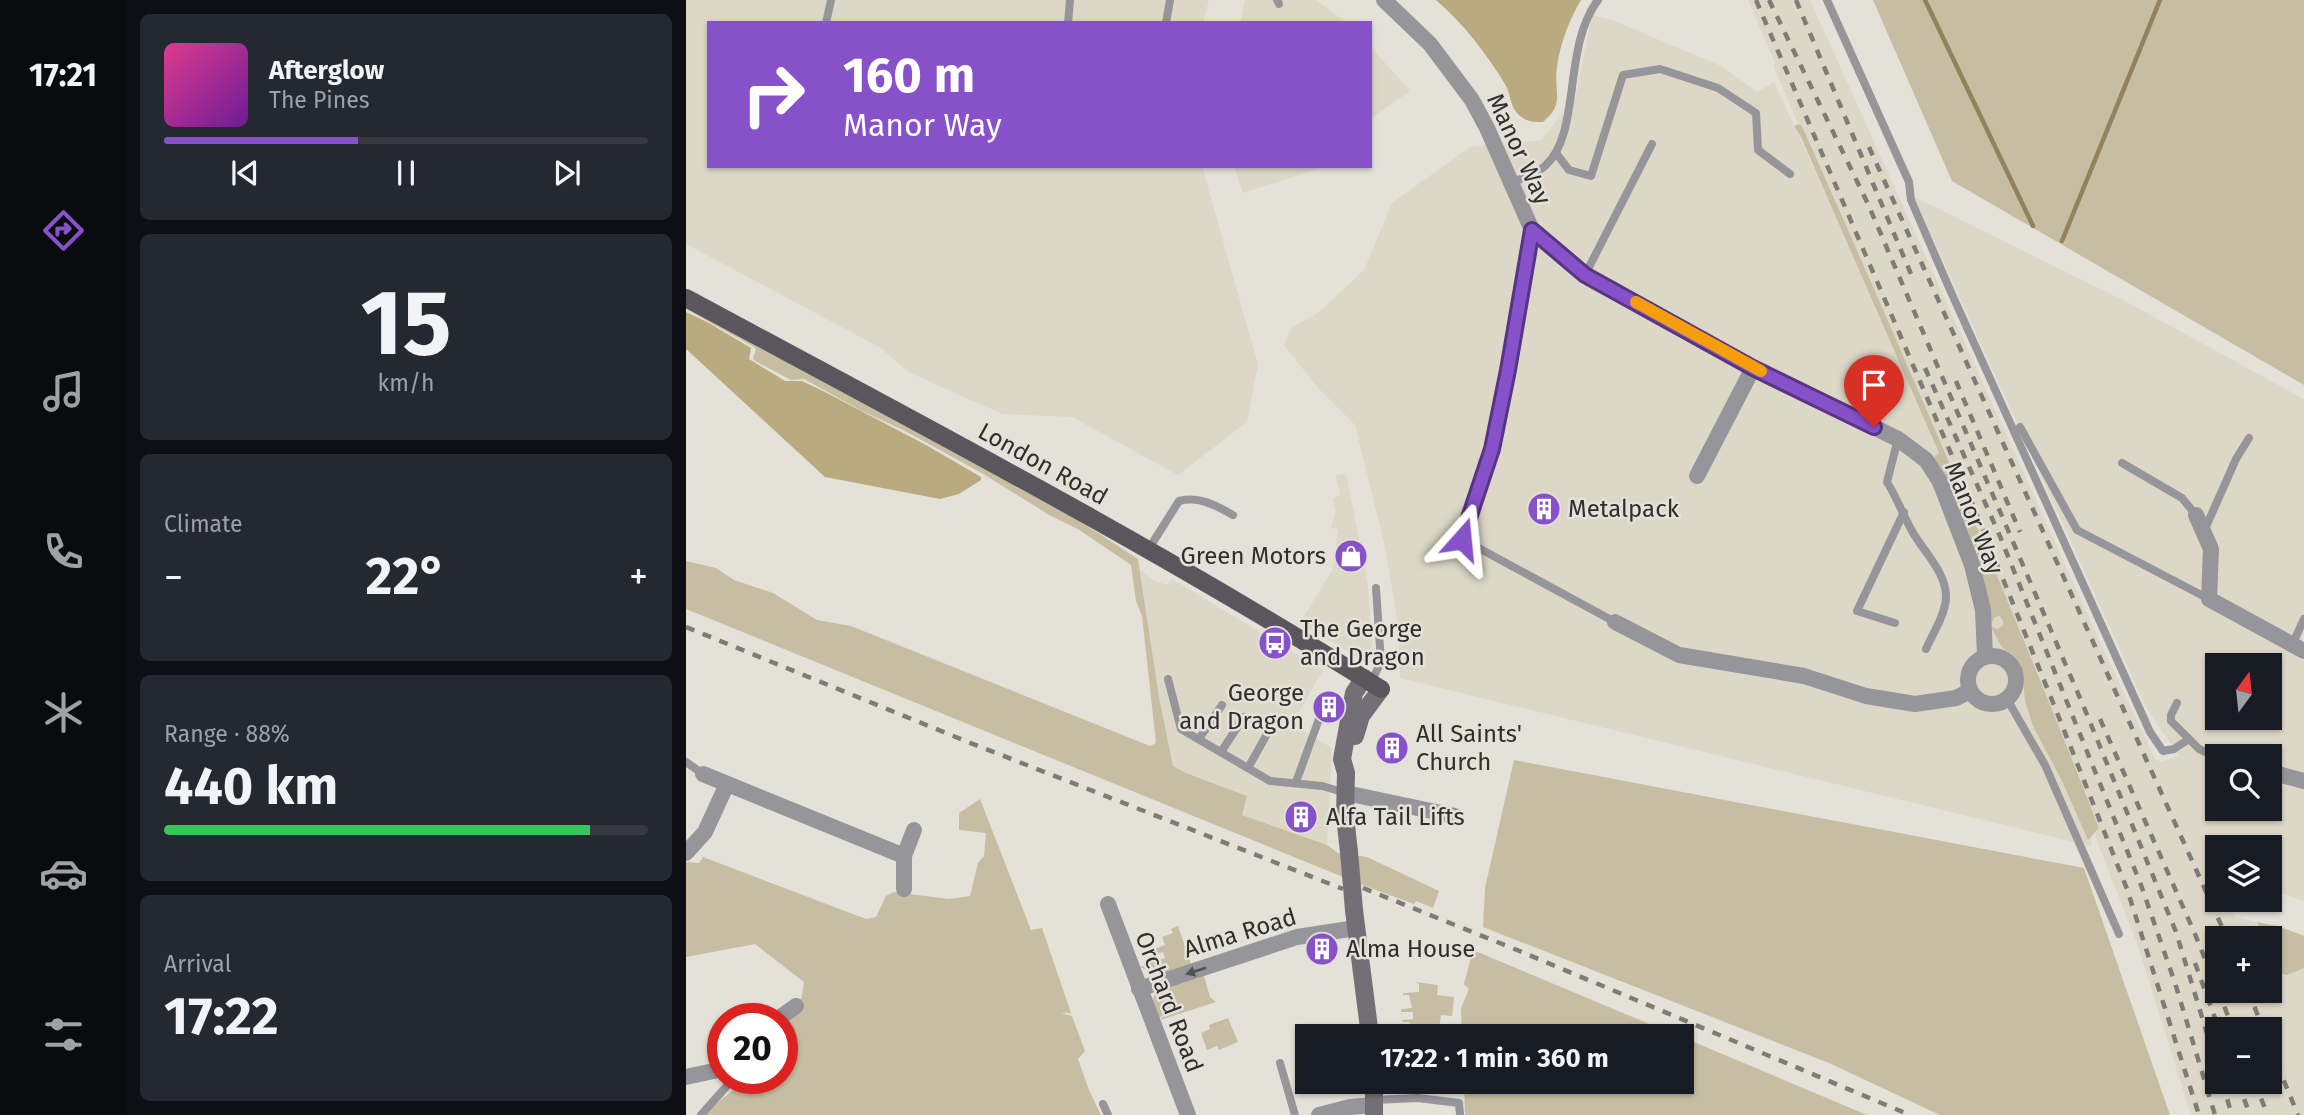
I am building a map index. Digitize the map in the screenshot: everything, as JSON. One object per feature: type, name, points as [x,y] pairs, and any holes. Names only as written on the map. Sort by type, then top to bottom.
[{"type":"main road","name":"London Road","points":[[686,298],[1148,550],[1367,680]]},
{"type":"main road","points":[[1367,680],[1342,727],[1342,759],[1346,773],[1355,919],[1369,1024]]},
{"type":"main road","points":[[1346,773],[1351,762],[1367,680]]},
{"type":"street","name":"Manor Way","points":[[1384,0],[1430,44],[1472,100],[1532,230],[1585,275],[1753,368],[1898,439],[1926,460],[1940,482],[1972,565],[1983,610],[1985,656]]},
{"type":"street","points":[[1697,476],[1753,368]]},
{"type":"street","points":[[2196,515],[2211,549],[2209,599],[2298,647]]},
{"type":"street","points":[[1615,622],[1679,655],[1804,676],[1866,696],[1915,705],[1956,698],[1970,691]]},
{"type":"street","points":[[1985,656],[2001,657],[2013,666],[2017,681],[2015,689],[2006,701],[1990,704],[1982,702],[1970,691],[1968,674],[1978,660],[1985,656]]},
{"type":"street","points":[[703,774],[904,856]]},
{"type":"street","points":[[2282,775],[2304,781]]},
{"type":"street","points":[[686,853],[705,832],[727,784]]},
{"type":"street","points":[[1346,793],[1455,816]]},
{"type":"street","points":[[904,889],[904,856],[914,830]]},
{"type":"street","name":"Orchard Road","points":[[1108,904],[1188,1115]]},
{"type":"street","name":"Alma Road","points":[[1139,989],[1355,919]]},
{"type":"street","points":[[686,1077],[707,1072]]},
{"type":"street","points":[[1319,1115],[1350,1107],[1374,1107]]},
{"type":"lane","points":[[826,21],[831,0]]},
{"type":"lane","points":[[1068,21],[1070,0]]},
{"type":"lane","points":[[1166,21],[1170,0]]},
{"type":"lane","points":[[1511,183],[1544,167],[1556,153],[1564,130],[1579,41],[1589,13],[1598,0]]},
{"type":"lane","points":[[1828,0],[1909,182],[1911,200],[1944,277],[2150,732],[2163,751],[2174,749],[2189,739]]},
{"type":"lane","points":[[1556,153],[1569,170],[1591,176],[1623,75],[1660,69],[1718,88],[1756,113],[1758,150],[1790,174]]},
{"type":"lane","points":[[1585,275],[1652,144]]},
{"type":"lane","points":[[1532,230],[1492,449],[1462,539],[1615,622]]},
{"type":"lane","points":[[2020,427],[2077,530],[2209,599]]},
{"type":"lane","points":[[2203,532],[2236,459],[2249,438]]},
{"type":"lane","points":[[1898,439],[1887,482],[1922,548],[1938,570],[1946,597],[1943,612],[1926,649]]},
{"type":"lane","points":[[2122,463],[2182,498],[2196,515]]},
{"type":"lane","points":[[1148,550],[1179,501],[1204,500],[1233,515]]},
{"type":"lane","points":[[1895,623],[1857,611],[1904,512]]},
{"type":"lane","points":[[1367,680],[1381,662],[1377,588]]},
{"type":"lane","points":[[2298,647],[2304,619]]},
{"type":"lane","points":[[1168,679],[1181,729],[1270,780],[1296,782],[1346,793]]},
{"type":"lane","points":[[2006,701],[2045,765],[2119,934]]},
{"type":"lane","points":[[2177,703],[2171,720],[2205,752]]},
{"type":"lane","points":[[1199,739],[1222,705]]},
{"type":"lane","points":[[1221,752],[1244,717]]},
{"type":"lane","points":[[1296,782],[1319,719]]},
{"type":"lane","points":[[1248,768],[1267,734]]},
{"type":"lane","points":[[686,762],[703,774]]},
{"type":"lane","points":[[1280,1063],[1295,1115]]},
{"type":"lane","points":[[701,1115],[720,1094]]},
{"type":"lane","points":[[1374,1107],[1423,1098],[1459,1103],[1460,1115]]},
{"type":"lane","points":[[1103,1104],[1108,1115]]},
{"type":"shaded area","points":[[686,0],[1209,0],[1204,21],[707,21],[707,168],[1203,168],[1258,365],[1247,422],[1178,475],[1072,417],[1003,414],[907,371],[881,348],[686,244]]},
{"type":"shaded area","points":[[1245,0],[1316,0],[1345,21],[1240,21]]},
{"type":"shaded area","points":[[1436,0],[1581,0],[1560,50],[1556,103],[1543,122],[1532,122],[1515,111],[1505,84],[1490,61],[1465,29]]},
{"type":"shaded area","points":[[1748,0],[1810,0],[2106,655],[2155,759],[2161,762],[2179,756],[2146,707],[1914,197],[2123,300],[2304,399],[2304,632],[2297,656],[2304,661],[2304,901],[2282,893],[2282,835],[2205,835],[2205,912],[2232,912],[2235,917],[2257,922],[2259,926],[2205,926],[2205,1003],[2282,1003],[2282,974],[2287,975],[2304,968],[2304,1115],[2191,1115],[2138,946],[2095,836],[2099,828],[2075,766],[1967,505],[1774,67],[1775,63]]},
{"type":"shaded area","points":[[1873,0],[2304,0],[2304,385],[1952,181]]},
{"type":"shaded area","points":[[1592,15],[1612,20],[1721,66],[1757,92],[1774,82],[1863,274],[1971,527],[2092,837],[2091,846],[1400,678],[1398,622],[1384,543],[1355,425],[1318,388],[1284,345],[1291,328],[1318,313],[1364,270],[1392,203],[1470,147],[1541,140],[1575,99]]},
{"type":"shaded area","points":[[1372,48],[1410,91],[1372,118]]},
{"type":"shaded area","points":[[1794,126],[1802,126],[1917,388],[2064,740],[2099,828],[2088,840],[2062,781],[2033,726],[2025,701],[2022,669],[2016,659],[2001,646],[1991,627],[1998,629],[2003,625],[2003,621],[2000,616],[1995,617],[1991,624],[1932,459],[1939,453]]},
{"type":"shaded area","points":[[1235,168],[1320,168],[1243,193]]},
{"type":"shaded area","points":[[686,306],[972,458],[1138,559],[1159,697],[1173,766],[1247,796],[1242,815],[1327,845],[1338,853],[1367,857],[1439,891],[1433,908],[1416,901],[1414,904],[1360,884],[686,609],[686,561],[716,568],[734,580],[773,593],[817,620],[851,626],[1150,746],[1156,743],[1142,616],[1136,601],[1131,565],[1078,529],[903,430],[804,379],[791,380],[755,361],[754,347],[686,309]]},
{"type":"shaded area","points":[[686,312],[751,348],[749,359],[785,381],[802,381],[823,391],[926,445],[981,477],[981,480],[959,494],[940,499],[825,477],[686,349]]},
{"type":"shaded area","points":[[1346,473],[1368,585],[1372,644],[1370,657],[1364,661],[1300,623],[1333,569],[1338,530],[1331,527],[1336,512],[1333,498],[1340,496],[1336,475]]},
{"type":"shaded area","points":[[1140,569],[1153,580],[1167,585],[1172,579],[1323,670],[1292,724],[1332,748],[1327,845],[1241,815],[1247,796],[1173,766],[1159,697]]},
{"type":"shaded area","points":[[1514,760],[2084,868],[2170,1115],[1940,1115],[1829,1063],[1483,927],[1485,888]]},
{"type":"shaded area","points":[[980,799],[1031,930],[1042,928],[1071,1013],[1061,1013],[1072,1016],[1085,1051],[1078,1059],[1101,1115],[706,1115],[728,1094],[798,1094],[798,1009],[804,982],[755,944],[686,957],[686,862],[699,863],[703,857],[866,919],[876,917],[886,896],[894,892],[949,899],[970,896],[978,863],[984,856],[986,833],[959,830],[959,813]]},
{"type":"shaded area","points":[[2257,922],[2276,926],[2259,926]]},
{"type":"shaded area","points":[[1178,926],[1191,964],[1157,975],[1140,967],[1165,958],[1163,952],[1157,954],[1154,949],[1165,945],[1162,937],[1173,933],[1171,929]]},
{"type":"shaded area","points":[[2282,927],[2304,936],[2304,968],[2287,975],[2282,974]]},
{"type":"shaded area","points":[[1473,950],[1649,1024],[1462,1024],[1461,1008],[1469,989],[1464,984]]},
{"type":"shaded area","points":[[1204,976],[1210,997],[1216,1002],[1160,1020],[1165,1014],[1159,1018],[1153,1001],[1157,991]]},
{"type":"shaded area","points":[[1415,982],[1438,985],[1437,995],[1454,997],[1452,1016],[1441,1015],[1440,1024],[1403,1022],[1402,1020],[1413,1019],[1413,1012],[1401,1012],[1401,1009],[1412,1008],[1409,995],[1403,993],[1419,992],[1419,984]]},
{"type":"shaded area","points":[[1228,1018],[1238,1042],[1219,1050],[1217,1046],[1207,1050],[1201,1033],[1210,1029],[1209,1025]]},
{"type":"shaded area","points":[[1694,1042],[1867,1115],[1465,1115],[1464,1094],[1694,1094]]},
{"type":"waterway","points":[[1925,0],[2033,226]]},
{"type":"waterway","points":[[2062,241],[2160,0]]},
{"type":"railway","points":[[1756,0],[1971,500],[2054,705],[2127,889],[2199,1115]]},
{"type":"railway","points":[[1769,0],[1868,204],[2083,705],[2176,932],[2205,1027]]},
{"type":"railway","points":[[1796,0],[1911,274]]},
{"type":"railway","points":[[1869,147],[2222,926]]},
{"type":"railway","points":[[1925,368],[1999,534],[2141,885],[2175,983],[2215,1115]]},
{"type":"railway","points":[[1956,381],[2020,532]]},
{"type":"railway","points":[[686,627],[968,742],[1343,889]]},
{"type":"railway","points":[[2100,719],[2205,959]]},
{"type":"railway","points":[[1363,888],[1910,1115]]},
{"type":"railway","points":[[2195,963],[2215,1017]]},
{"type":"railway","points":[[2223,1003],[2228,1017]]},
{"type":"railway","points":[[2253,1003],[2258,1017]]},
{"type":"railway","points":[[2282,1076],[2298,1115]]},
{"type":"railway","points":[[2226,1094],[2232,1115]]},
{"type":"railway","points":[[2242,1094],[2250,1115]]},
{"type":"railway","points":[[2259,1094],[2268,1115]]},
{"type":"slow traffic","points":[[1636,302],[1761,371]]},
{"type":"place","name":"Metalpack","points":[[1544,509]]},
{"type":"place","name":"Green Motors","points":[[1351,556]]},
{"type":"place","name":"The George and Dragon","points":[[1275,643]]},
{"type":"place","name":"George and Dragon","points":[[1329,707]]},
{"type":"place","name":"All Saints' Church","points":[[1392,748]]},
{"type":"place","name":"Alfa Tail Lifts","points":[[1301,817]]},
{"type":"place","name":"Alma House","points":[[1322,949]]},
{"type":"route","points":[[1462,539],[1488,468],[1532,230],[1585,275],[1753,368],[1874,427]]}]
